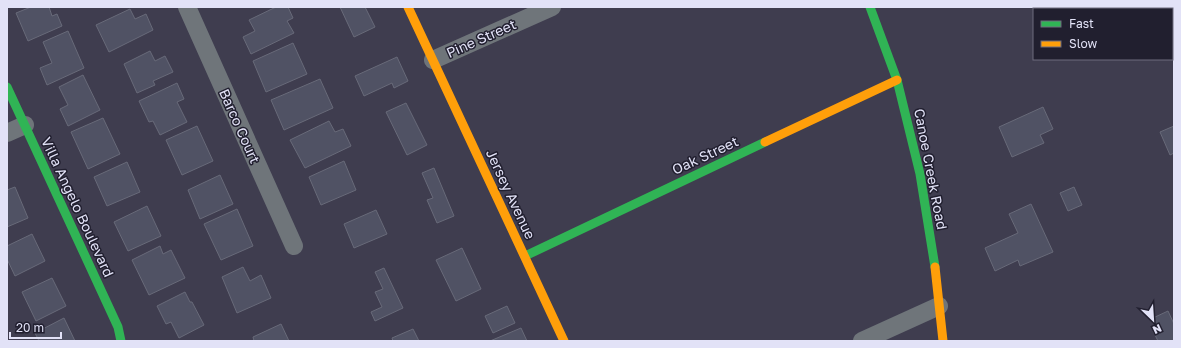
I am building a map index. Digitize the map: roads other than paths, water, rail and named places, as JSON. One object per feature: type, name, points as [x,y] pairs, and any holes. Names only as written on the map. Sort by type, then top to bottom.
[{"type":"street","name":"Barco Court","points":[[186,7],[294,246]]},
{"type":"street","points":[[408,7],[433,60]]},
{"type":"street","name":"Pine Street","points":[[433,60],[552,7]]},
{"type":"street","name":"Canoe Creek Road","points":[[870,7],[897,80],[920,174],[933,254],[943,341]]},
{"type":"street","name":"Jersey Avenue","points":[[433,60],[564,341]]},
{"type":"street","name":"Oak Street","points":[[525,256],[897,80]]},
{"type":"street","name":"Villa Angelo Boulevard","points":[[7,87],[118,328],[121,341]]},
{"type":"street","points":[[7,133],[25,125]]},
{"type":"street","points":[[862,341],[939,306]]}]
